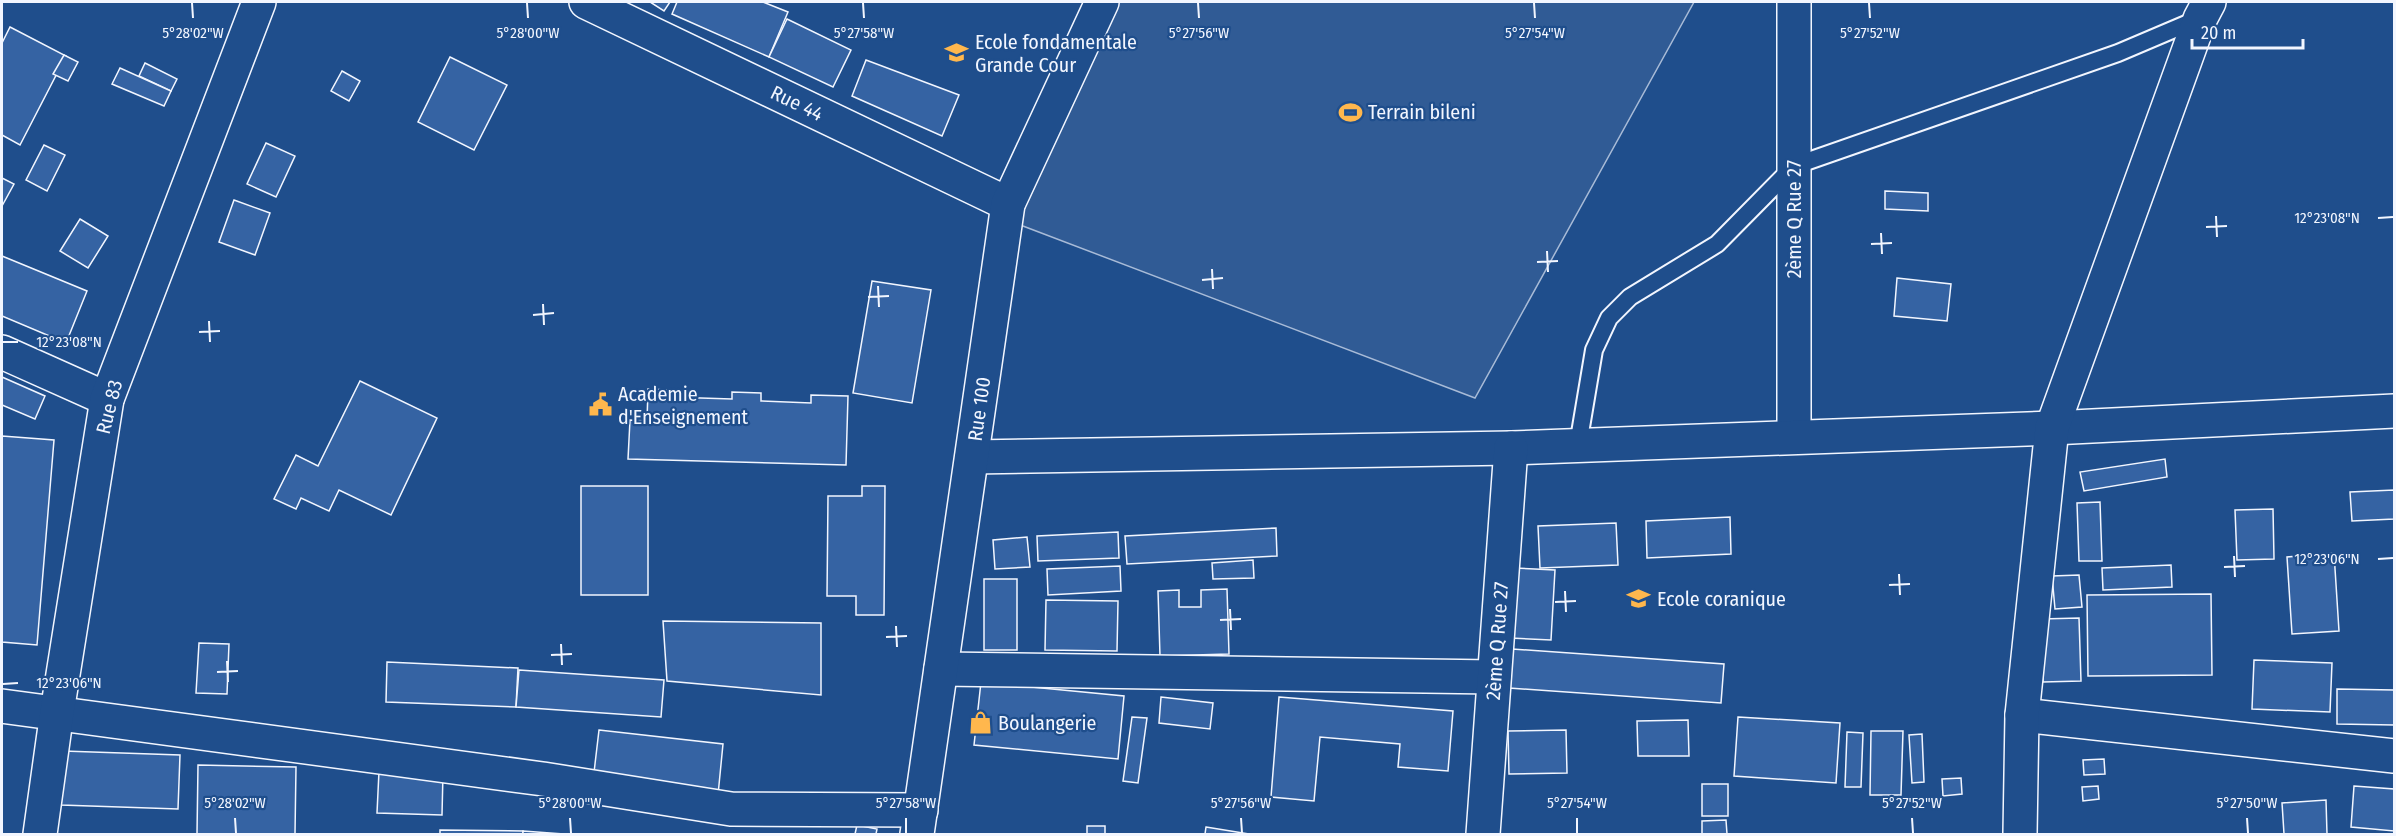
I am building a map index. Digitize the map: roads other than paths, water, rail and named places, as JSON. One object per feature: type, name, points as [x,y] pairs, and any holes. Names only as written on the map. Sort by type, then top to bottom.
[{"type":"street","name":"Rue 83","points":[[40,834],[107,399],[260,2]]},
{"type":"street","name":"Rue 44","points":[[586,2],[1008,204]]},
{"type":"street","name":"Rue 100","points":[[919,822],[1008,204],[1102,2]]},
{"type":"street","name":"2ème Q Rue 27","points":[[1794,2],[1794,436]]},
{"type":"street","points":[[2020,834],[2022,716],[2052,428],[2204,10]]},
{"type":"street","points":[[2,352],[107,399]]},
{"type":"street","points":[[972,457],[1511,448],[2052,428],[2394,411]]},
{"type":"street","name":"2ème Q Rue 27","points":[[1483,834],[1511,448]]},
{"type":"street","points":[[941,669],[1494,677]]},
{"type":"street","points":[[2,706],[543,779],[731,809],[919,822]]},
{"type":"street","points":[[2022,716],[2394,756]]},
{"type":"lane","points":[[1578,445],[1594,350],[1610,318],[1630,297],[1717,244],[1794,166],[2118,52],[2204,10]]},
{"type":"place","name":"Ecole fondamentale Grande Cour","points":[[957,53]]},
{"type":"place","name":"Terrain bileni","points":[[1350,112]]},
{"type":"place","name":"Academie d'Enseignement","points":[[600,405]]},
{"type":"place","name":"Ecole coranique","points":[[1639,599]]},
{"type":"place","name":"Boulangerie","points":[[980,723]]}]
